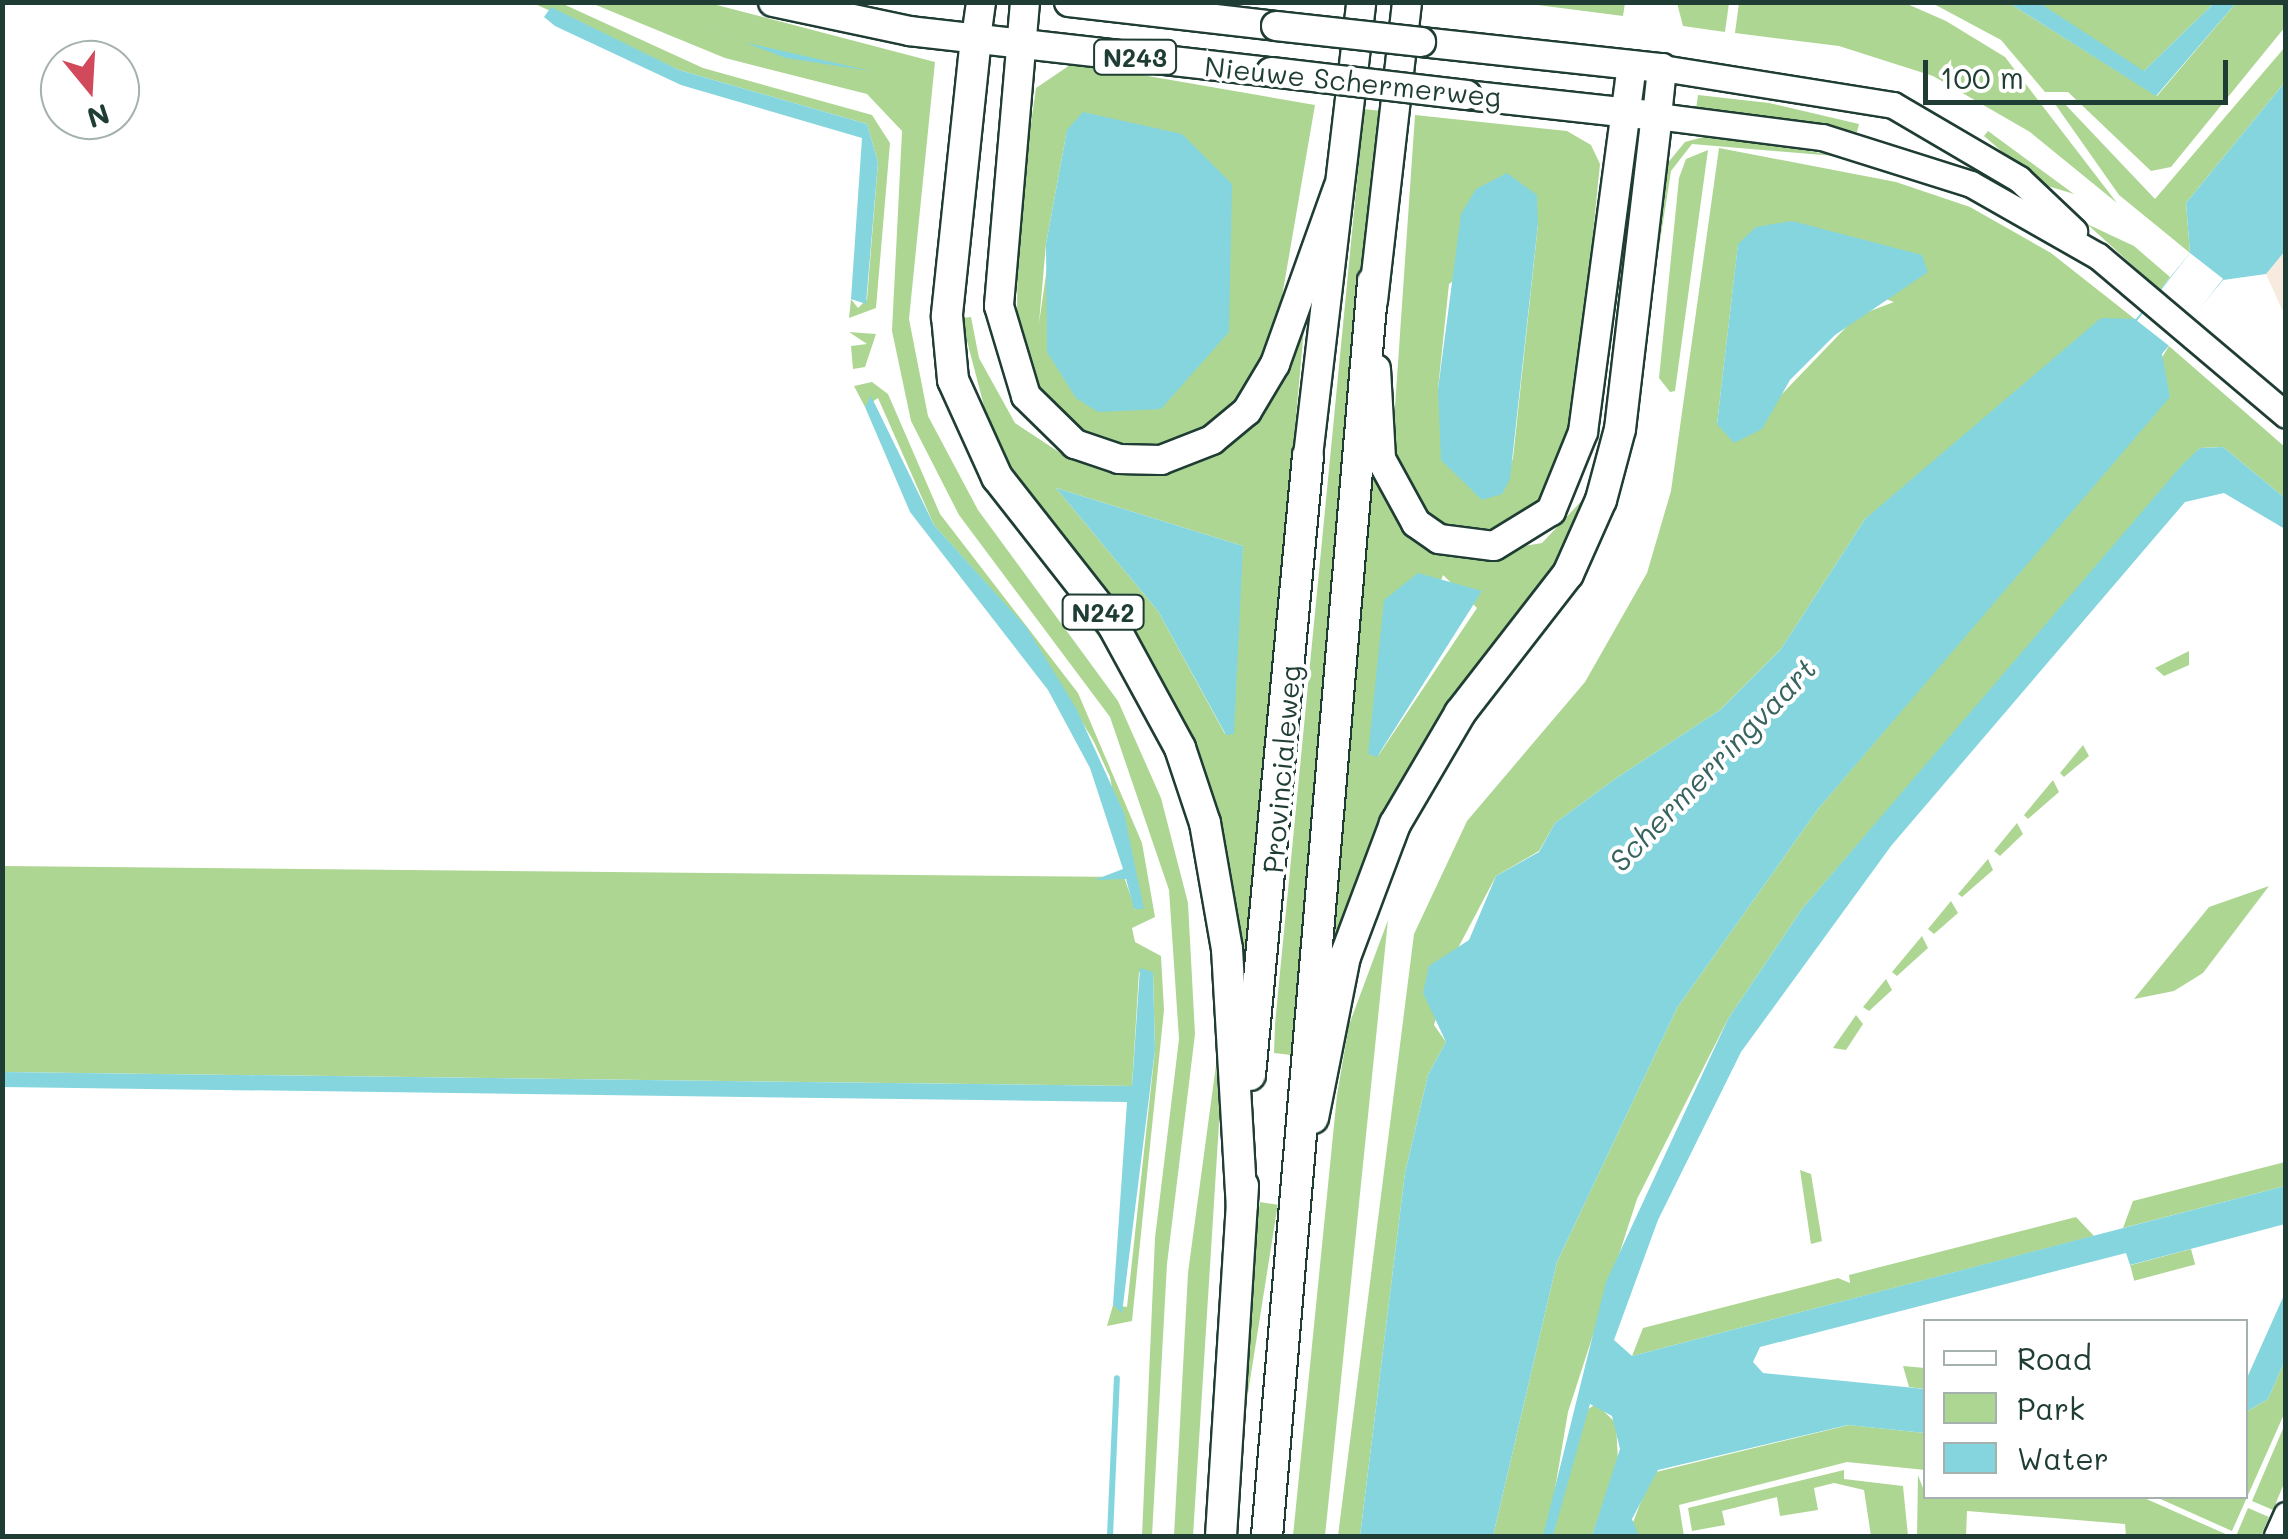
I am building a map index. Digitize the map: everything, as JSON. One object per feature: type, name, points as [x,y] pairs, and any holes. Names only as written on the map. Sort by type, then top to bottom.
[{"type":"highway","name":"N242","points":[[976,38],[949,282],[954,380],[997,476],[1113,625],[1180,748],[1206,823],[1228,949],[1242,1206]]},
{"type":"highway","points":[[1286,1234],[1344,956],[1374,870],[1443,738],[1568,574],[1602,500],[1620,429],[1658,116]]},
{"type":"highway","name":"Provincialeweg","points":[[1267,1536],[1286,1234],[1372,281]]},
{"type":"highway","name":"Provincialeweg","points":[[1221,1536],[1242,1206],[1308,456]]},
{"type":"main road","name":"N243","points":[[773,2],[1020,44]]},
{"type":"main road","points":[[976,38],[980,2]]},
{"type":"main road","points":[[1020,44],[1025,2]]},
{"type":"main road","name":"Nieuwe Schermerweg","points":[[1069,2],[1662,68],[1894,105],[2019,179],[2106,263],[2284,413]]},
{"type":"main road","name":"Provincialeweg","points":[[1308,456],[1361,2]]},
{"type":"main road","name":"Provincialeweg","points":[[1372,281],[1407,2]]},
{"type":"main road","name":"Nieuwe Schermerweg","points":[[1020,44],[1822,137],[1971,184],[2106,263]]},
{"type":"main road","name":"N242","points":[[1020,44],[999,306],[1015,375],[1042,418],[1074,444],[1161,460],[1232,424],[1275,364],[1338,188]]},
{"type":"main road","points":[[1372,281],[1379,446],[1402,508],[1439,538],[1467,547],[1494,546],[1535,528],[1564,492],[1582,432],[1632,65]]},
{"type":"main road","points":[[1658,116],[1662,68]]},
{"type":"street","points":[[2276,1536],[2286,1514]]},
{"type":"shaded area","points":[[2285,251],[2285,316],[2266,274]]},
{"type":"green space","points":[[1625,2],[1623,16],[1523,3]]},
{"type":"green space","points":[[533,3],[561,3],[703,68],[872,115],[890,143],[876,308],[849,318],[851,299],[858,308],[867,299],[878,162],[867,124],[679,70]]},
{"type":"green space","points":[[591,3],[709,3],[935,62],[909,319],[928,416],[978,510],[1118,701],[1161,798],[1188,903],[1195,1034],[1167,1264],[1152,1536],[1142,1536],[1155,1238],[1179,1039],[1169,890],[1110,717],[959,515],[911,421],[892,331],[902,131],[867,94],[725,58]]},
{"type":"green space","points":[[1677,3],[1729,3],[1725,32],[1683,26]]},
{"type":"green space","points":[[1739,3],[1905,3],[1946,21],[2005,57],[2117,203],[2030,132],[1933,76],[1839,46],[1735,33]]},
{"type":"green space","points":[[1932,3],[2009,3],[2157,96],[2236,3],[2285,3],[2285,27],[2171,167],[2151,171],[2068,92],[2045,92],[2001,40]]},
{"type":"green space","points":[[2038,3],[2214,3],[2143,72]]},
{"type":"green space","points":[[2285,47],[2285,82],[2186,203],[2190,253],[2119,195],[2055,104],[2063,102],[2155,199]]},
{"type":"green space","points":[[1073,63],[1315,105],[1273,349],[1225,423],[1159,454],[1086,443],[1037,398],[1017,320],[1018,216],[1036,88]],"holes":[[[1067,130],[1039,323],[1046,244]]]},
{"type":"green space","points":[[1698,95],[1769,103],[1859,124],[1857,132],[1696,110]]},
{"type":"green space","points":[[1364,109],[1381,111],[1291,1055],[1274,1053],[1275,1024]]},
{"type":"green space","points":[[1415,115],[1567,131],[1591,145],[1600,164],[1572,446],[1552,496],[1512,531],[1461,534],[1423,516],[1391,465]],"holes":[[[1538,224],[1513,458],[1502,494],[1438,389],[1449,284]]]},
{"type":"green space","points":[[1988,131],[2074,194],[2038,183],[1984,136]]},
{"type":"green space","points":[[1711,135],[1906,167],[1975,200],[1835,156],[1692,144],[1671,171],[1647,325],[1666,165],[1685,142]]},
{"type":"green space","points":[[1719,148],[1896,182],[1970,207],[2051,253],[2136,320],[1865,519],[1781,649],[1720,710],[1555,823],[1539,851],[1496,876],[1458,948],[1434,1025],[1446,1042],[1428,1075],[1405,1173],[1360,1536],[1338,1536],[1414,934],[1467,821],[1585,682],[1647,573],[1671,491]],"holes":[[[1738,245],[1894,302],[1857,316],[1781,395],[1717,424]]]},
{"type":"green space","points":[[1708,150],[1675,391],[1670,392],[1659,378],[1679,178],[1686,159]]},
{"type":"green space","points":[[946,157],[938,305],[958,415],[997,487],[1087,599],[1150,697],[1201,827],[1216,896],[1226,1012],[1193,1536],[1174,1536],[1188,1273],[1218,1050],[1210,895],[1185,800],[1141,695],[991,489],[952,417],[933,339]]},
{"type":"green space","points":[[2087,224],[2134,246],[2170,277],[2160,290]]},
{"type":"green space","points":[[1306,306],[1246,975],[1239,974],[1195,772],[1001,471],[961,318],[971,317],[979,358],[1015,423],[1065,456],[1125,470],[1223,442]],"holes":[[[1056,488],[1243,546],[1225,734],[1158,611]]]},
{"type":"green space","points":[[849,332],[876,334],[865,367],[853,369],[851,346],[867,344]]},
{"type":"green space","points":[[2169,346],[2285,447],[2285,498],[2223,447],[2200,448],[1802,909],[1728,1019],[1637,1199],[1568,1412],[1547,1536],[1493,1536],[1557,1262],[1677,1008],[1818,809],[2056,528]]},
{"type":"green space","points":[[872,382],[888,394],[940,514],[1078,693],[1142,843],[1155,917],[1132,928],[1135,942],[1161,956],[1164,1010],[1132,1321],[1107,1326],[1113,1305],[1127,1307],[1155,1050],[1153,972],[1139,972],[1132,1086],[3,1072],[3,866],[1124,877],[1136,911],[1110,777],[1094,742],[1027,629],[934,525],[878,398],[865,407],[854,386]]},
{"type":"green space","points":[[1369,453],[1397,519],[1460,557],[1542,543],[1588,494],[1557,571],[1490,657],[1327,995]],"holes":[[[1443,575],[1477,608],[1378,756]]]},
{"type":"green space","points":[[2189,651],[2189,665],[2164,676],[2155,668]]},
{"type":"green space","points":[[2083,745],[2089,756],[2064,777],[2060,773]]},
{"type":"green space","points":[[2053,780],[2059,792],[2028,819],[2024,815]]},
{"type":"green space","points":[[2017,823],[2023,834],[2000,856],[1994,851]]},
{"type":"green space","points":[[1988,859],[1993,870],[1962,897],[1958,894]]},
{"type":"green space","points":[[2269,886],[2203,973],[2174,991],[2134,999],[2209,907]]},
{"type":"green space","points":[[1951,901],[1958,913],[1934,934],[1928,929]]},
{"type":"green space","points":[[1388,920],[1325,1536],[1293,1536],[1337,1095],[1349,1025]]},
{"type":"green space","points":[[1922,936],[1928,948],[1897,976],[1892,972]]},
{"type":"green space","points":[[1886,979],[1892,990],[1869,1011],[1863,1007]]},
{"type":"green space","points":[[1856,1015],[1863,1024],[1846,1050],[1833,1048]]},
{"type":"green space","points":[[2285,1162],[2285,1186],[2123,1228],[2133,1201]]},
{"type":"green space","points":[[1800,1170],[1811,1174],[1822,1241],[1811,1244]]},
{"type":"green space","points":[[1260,1202],[1278,1205],[1225,1536],[1208,1533]]},
{"type":"green space","points":[[2076,1217],[2094,1236],[1632,1356],[1643,1328],[1838,1278],[1850,1283],[1849,1275]]},
{"type":"green space","points":[[2191,1249],[2195,1264],[2134,1281],[2130,1265]]},
{"type":"green space","points":[[2285,1360],[2285,1412],[2248,1495],[2248,1411],[2268,1399]]},
{"type":"green space","points":[[1903,1366],[1923,1368],[1923,1389],[1909,1387]]},
{"type":"green space","points":[[1596,1404],[1616,1423],[1618,1461],[1592,1536],[1553,1536],[1580,1414]]},
{"type":"green space","points":[[2285,1424],[2285,1481],[2273,1510],[2252,1501]]},
{"type":"green space","points":[[1849,1425],[1923,1433],[1923,1470],[1847,1462],[1679,1505],[1684,1536],[1639,1536],[1632,1525],[1652,1473]]},
{"type":"green space","points":[[1844,1470],[1844,1479],[1903,1486],[1908,1536],[1871,1536],[1864,1490],[1834,1483],[1814,1488],[1818,1510],[1780,1516],[1777,1497],[1722,1511],[1725,1525],[1692,1531],[1688,1508]]},
{"type":"green space","points":[[1918,1475],[1923,1499],[2147,1499],[2230,1536],[2126,1536],[2125,1524],[1967,1511],[1966,1536],[1917,1536]]},
{"type":"green space","points":[[2160,1499],[2246,1499],[2232,1531]]},
{"type":"green space","points":[[2248,1508],[2269,1517],[2261,1536],[2236,1536]]},
{"type":"water","points":[[2009,3],[2041,4],[2144,71],[2214,3],[2236,3],[2156,96]]},
{"type":"water","points":[[551,7],[679,70],[867,124],[878,162],[866,304],[851,299],[862,138],[681,85],[555,26],[544,17]]},
{"type":"water","points":[[744,42],[871,71],[786,58]]},
{"type":"water","name":"Schermerringvaart","points":[[2285,82],[2285,251],[2266,274],[2223,280],[2162,354],[2170,397],[1818,809],[1677,1008],[1557,1262],[1493,1536],[1360,1536],[1405,1173],[1428,1075],[1446,1042],[1423,993],[1429,966],[1469,940],[1496,876],[1539,852],[1555,823],[1720,710],[1781,649],[1865,519],[2101,318],[2136,319],[2190,253],[2186,203]]},
{"type":"water","points":[[1083,112],[1182,134],[1232,184],[1229,332],[1161,409],[1098,412],[1076,398],[1047,352],[1046,244],[1067,130]]},
{"type":"water","points":[[1507,173],[1537,195],[1538,224],[1510,479],[1502,494],[1482,500],[1441,460],[1438,389],[1461,214],[1476,189]]},
{"type":"water","points":[[1792,221],[1922,255],[1928,272],[1835,335],[1790,380],[1762,429],[1734,443],[1717,424],[1738,244],[1756,227]]},
{"type":"water","points":[[871,396],[934,525],[1027,628],[1076,708],[1124,813],[1144,909],[1134,909],[1126,879],[1094,880],[1123,869],[1090,768],[1048,690],[910,512],[865,407]]},
{"type":"water","points":[[2223,447],[2285,498],[2285,529],[2224,493],[2185,502],[1891,846],[1741,1052],[1658,1220],[1614,1340],[1632,1356],[2285,1186],[2285,1224],[2130,1265],[2126,1253],[1760,1347],[1753,1362],[1763,1373],[1923,1389],[1923,1433],[1848,1425],[1658,1470],[1632,1519],[1639,1536],[1592,1536],[1620,1449],[1612,1416],[1590,1404],[1553,1536],[1543,1536],[1606,1282],[1728,1019],[1802,909],[2200,448]]},
{"type":"water","points":[[1056,488],[1243,546],[1234,734],[1226,735],[1158,611]]},
{"type":"water","points":[[1418,573],[1482,591],[1377,757],[1368,754],[1384,600]]},
{"type":"water","points":[[1140,968],[1153,972],[1155,1050],[1122,1313],[1113,1305],[1127,1102],[3,1087],[3,1072],[1132,1086]]},
{"type":"water","points":[[2285,1293],[2285,1360],[2268,1399],[2248,1411],[2248,1376]]},
{"type":"pier","points":[[2190,253],[2223,279],[2170,347],[2137,321]]},
{"type":"waterway","points":[[1110,1536],[1117,1378]]}]
